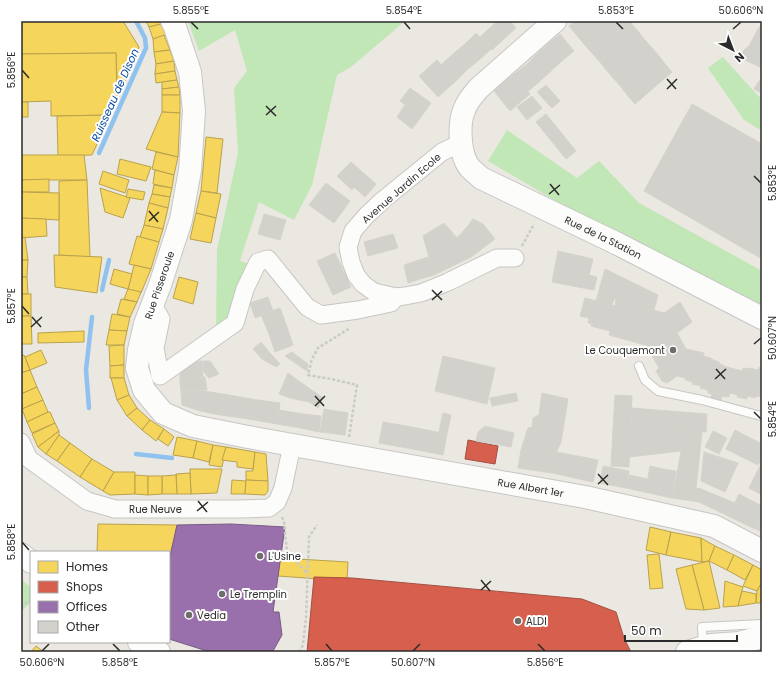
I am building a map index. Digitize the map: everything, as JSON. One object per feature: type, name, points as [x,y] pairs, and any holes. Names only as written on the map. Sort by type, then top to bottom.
[{"type":"main road","name":"Rue Pisseroule","points":[[172,21],[190,72],[194,111],[190,170],[181,220],[160,285],[152,303],[140,350],[138,368],[144,390],[163,413],[193,426],[292,445]]},
{"type":"main road","points":[[461,143],[461,119],[464,108],[471,97],[479,88],[556,21]]},
{"type":"main road","name":"Rue de la Station","points":[[461,143],[463,153],[469,167],[481,178],[618,244],[762,318]]},
{"type":"main road","name":"Rue Albert 1er","points":[[292,445],[585,497],[714,526],[762,551]]},
{"type":"main road","points":[[21,554],[30,561]]},
{"type":"main road","points":[[695,649],[711,645],[739,643],[762,637]]},
{"type":"main road","points":[[141,643],[152,650],[159,652]]},
{"type":"main road","points":[[739,643],[762,648]]},
{"type":"street","name":"Avenue Jardin Ecole","points":[[461,143],[442,152],[383,200],[353,231],[348,247],[351,262],[356,275],[363,284],[374,292],[396,297],[421,293],[473,271],[497,258],[515,258]]},
{"type":"street","points":[[152,303],[161,319],[155,348],[160,376],[235,323],[245,289],[258,262],[268,259],[306,307],[321,315],[358,310],[391,302],[396,297]]},
{"type":"street","points":[[277,502],[283,488],[292,445]]},
{"type":"street","name":"Rue Neuve","points":[[22,448],[29,459],[87,500],[114,509],[269,508],[277,502]]},
{"type":"lane","points":[[639,366],[645,380],[658,391],[702,400],[762,416]]},
{"type":"lane","points":[[695,649],[702,627],[762,624]]},
{"type":"path","points":[[526,240],[536,221]]},
{"type":"path","points":[[349,437],[357,385],[331,378],[308,375],[312,358],[318,348],[352,327]]},
{"type":"path","points":[[277,502],[284,522],[287,552],[307,574]]},
{"type":"path","points":[[299,652],[303,645],[306,618],[309,536],[317,525]]},
{"type":"path","points":[[21,607],[30,601]]},
{"type":"green space","points":[[188,21],[405,21],[351,67],[337,75],[312,185],[294,220],[259,202],[240,261],[249,264],[230,314],[216,331],[217,250],[238,153],[234,88],[247,71],[235,30],[199,51]]},
{"type":"green space","points":[[723,57],[759,97],[762,94],[762,131],[744,120],[708,68]]},
{"type":"green space","points":[[507,130],[577,178],[599,161],[639,203],[762,271],[762,305],[566,207],[488,161]]},
{"type":"green space","points":[[21,579],[30,587],[30,603],[21,612]]},
{"type":"building: Homes","points":[[22,21],[123,21],[139,47],[124,83],[117,82],[116,53],[21,54]]},
{"type":"building: Homes","points":[[146,21],[159,21],[161,24],[149,27]]},
{"type":"building: Homes","points":[[161,24],[166,35],[153,39],[149,27]]},
{"type":"building: Homes","points":[[164,35],[170,50],[154,52],[153,39]]},
{"type":"building: Homes","points":[[170,50],[174,61],[156,64],[154,52]]},
{"type":"building: Homes","points":[[116,53],[117,97],[110,115],[51,116],[51,101],[21,102],[21,54]]},
{"type":"building: Homes","points":[[174,61],[175,71],[155,74],[156,64]]},
{"type":"building: Homes","points":[[175,71],[177,80],[156,83],[155,74]]},
{"type":"building: Homes","points":[[177,80],[179,87],[162,89],[162,82]]},
{"type":"building: Homes","points":[[179,87],[180,95],[162,95],[162,89]]},
{"type":"building: Homes","points":[[162,95],[180,95],[180,113],[162,112]]},
{"type":"building: Homes","points":[[21,102],[28,102],[28,117],[21,117]]},
{"type":"building: Homes","points":[[162,112],[180,113],[178,157],[146,149]]},
{"type":"building: Homes","points":[[110,115],[92,155],[58,156],[57,116]]},
{"type":"building: Homes","points":[[206,137],[223,139],[217,193],[201,191]]},
{"type":"building: Homes","points":[[156,152],[178,157],[174,175],[152,169]]},
{"type":"building: Homes","points":[[21,155],[84,155],[87,180],[21,180]]},
{"type":"building: Homes","points":[[120,159],[151,167],[146,181],[117,174]]},
{"type":"building: Homes","points":[[155,170],[174,175],[172,188],[153,184]]},
{"type":"building: Homes","points":[[103,171],[129,180],[125,193],[99,184]]},
{"type":"building: Homes","points":[[49,179],[49,192],[21,192],[21,180]]},
{"type":"building: Homes","points":[[87,180],[90,257],[59,255],[59,181]]},
{"type":"building: Homes","points":[[154,185],[172,188],[170,197],[152,194]]},
{"type":"building: Homes","points":[[100,188],[130,198],[123,218],[105,212]]},
{"type":"building: Homes","points":[[128,189],[145,192],[143,200],[126,197]]},
{"type":"building: Homes","points":[[201,191],[221,194],[216,218],[196,213]]},
{"type":"building: Homes","points":[[21,192],[59,193],[59,220],[21,218]]},
{"type":"building: Homes","points":[[152,194],[170,197],[168,208],[149,203]]},
{"type":"building: Homes","points":[[149,203],[168,208],[163,229],[144,225]]},
{"type":"building: Homes","points":[[196,213],[216,218],[211,243],[190,239]]},
{"type":"building: Homes","points":[[21,218],[46,219],[47,236],[21,238]]},
{"type":"building: Homes","points":[[144,225],[163,229],[159,242],[140,237]]},
{"type":"building: Homes","points":[[137,236],[159,242],[151,269],[129,264]]},
{"type":"building: Homes","points":[[25,237],[28,260],[21,260],[21,238]]},
{"type":"building: Homes","points":[[54,255],[102,257],[97,293],[55,287]]},
{"type":"building: Homes","points":[[21,260],[28,260],[27,277],[21,277]]},
{"type":"building: Homes","points":[[134,265],[151,269],[141,293],[128,289]]},
{"type":"building: Homes","points":[[114,269],[132,274],[128,289],[110,284]]},
{"type":"building: Homes","points":[[21,277],[27,277],[28,294],[21,294]]},
{"type":"building: Homes","points":[[179,277],[198,282],[193,304],[173,298]]},
{"type":"building: Homes","points":[[128,289],[141,292],[137,302],[124,299]]},
{"type":"building: Homes","points":[[21,294],[31,294],[31,316],[21,316]]},
{"type":"building: Homes","points":[[121,299],[137,302],[130,317],[117,314]]},
{"type":"building: Homes","points":[[112,314],[130,317],[127,331],[109,330]]},
{"type":"building: Homes","points":[[21,316],[31,316],[32,344],[21,344]]},
{"type":"building: Homes","points":[[109,330],[127,331],[124,345],[106,345]]},
{"type":"building: Homes","points":[[84,331],[84,342],[38,343],[38,333]]},
{"type":"building: Homes","points":[[124,345],[124,365],[110,366],[109,346]]},
{"type":"building: Homes","points":[[41,350],[47,363],[30,370],[25,357]]},
{"type":"building: Homes","points":[[24,355],[30,370],[21,373],[21,356]]},
{"type":"building: Homes","points":[[124,365],[124,378],[110,378],[110,366]]},
{"type":"building: Homes","points":[[30,370],[37,387],[21,394],[21,373]]},
{"type":"building: Homes","points":[[111,378],[124,378],[129,395],[117,400]]},
{"type":"building: Homes","points":[[37,387],[43,400],[22,409],[21,394]]},
{"type":"building: Homes","points":[[129,395],[137,408],[127,416],[117,400]]},
{"type":"building: Homes","points":[[43,400],[48,412],[27,422],[22,409]]},
{"type":"building: Homes","points":[[137,408],[150,420],[142,430],[127,416]]},
{"type":"building: Homes","points":[[50,412],[55,423],[32,433],[27,422]]},
{"type":"building: Homes","points":[[150,420],[164,429],[156,441],[142,430]]},
{"type":"building: Homes","points":[[55,423],[59,431],[38,447],[32,434]]},
{"type":"building: Homes","points":[[164,429],[174,437],[168,446],[158,439]]},
{"type":"building: Homes","points":[[59,431],[59,435],[46,454],[38,447]]},
{"type":"building: Homes","points":[[59,435],[70,443],[57,461],[46,454]]},
{"type":"building: Homes","points":[[177,437],[197,441],[193,458],[173,455]]},
{"type":"building: Homes","points":[[197,441],[213,445],[209,462],[193,458]]},
{"type":"building: Homes","points":[[70,443],[92,459],[80,477],[57,461]]},
{"type":"building: Homes","points":[[213,445],[226,447],[222,467],[209,465]]},
{"type":"building: Homes","points":[[226,447],[255,452],[253,469],[237,467],[237,462],[222,460]]},
{"type":"building: Homes","points":[[255,452],[266,454],[268,481],[246,480],[246,471],[253,471]]},
{"type":"building: Homes","points":[[92,459],[114,472],[103,491],[80,477]]},
{"type":"building: Homes","points":[[190,469],[222,469],[217,493],[191,494]]},
{"type":"building: Homes","points":[[114,472],[135,472],[135,494],[110,495],[103,491]]},
{"type":"building: Homes","points":[[190,473],[191,494],[177,494],[176,474]]},
{"type":"building: Homes","points":[[135,475],[148,476],[148,495],[135,494]]},
{"type":"building: Homes","points":[[176,475],[177,494],[162,494],[162,476]]},
{"type":"building: Homes","points":[[148,476],[162,476],[162,494],[148,495]]},
{"type":"building: Homes","points":[[232,480],[246,481],[245,494],[231,494]]},
{"type":"building: Homes","points":[[246,480],[268,481],[268,491],[265,495],[245,494]]},
{"type":"building: Homes","points":[[98,524],[177,525],[170,556],[170,551],[97,551]]},
{"type":"building: Homes","points":[[650,527],[671,532],[666,555],[646,550]]},
{"type":"building: Homes","points":[[671,532],[701,538],[702,562],[666,555]]},
{"type":"building: Homes","points":[[701,538],[715,546],[709,561],[702,562]]},
{"type":"building: Homes","points":[[715,546],[734,555],[727,570],[709,561]]},
{"type":"building: Homes","points":[[659,554],[663,588],[650,589],[647,555]]},
{"type":"building: Homes","points":[[734,555],[753,565],[745,580],[727,570]]},
{"type":"building: Homes","points":[[280,558],[348,562],[347,581],[278,576]]},
{"type":"building: Homes","points":[[709,561],[720,608],[704,610],[692,565]]},
{"type":"building: Homes","points":[[692,565],[704,610],[686,609],[676,569]]},
{"type":"building: Homes","points":[[753,565],[762,570],[762,582],[757,591],[743,586]]},
{"type":"building: Homes","points":[[725,581],[743,587],[738,606],[723,607]]},
{"type":"building: Homes","points":[[762,582],[762,603],[756,603],[757,591]]},
{"type":"building: Homes","points":[[742,591],[756,594],[756,603],[738,606]]},
{"type":"building: Homes","points":[[36,646],[44,652],[31,652]]},
{"type":"building: Shops","points":[[468,440],[498,446],[495,464],[465,459]]},
{"type":"building: Shops","points":[[314,577],[352,578],[582,599],[616,612],[624,638],[631,652],[307,652]]},
{"type":"building: Offices","name":"Le Tremplin","points":[[231,524],[285,527],[273,612],[279,612],[282,635],[273,651],[207,651],[170,639],[170,556],[177,525]]},
{"type":"building: Other","points":[[498,21],[510,21],[516,28],[506,37],[494,24]]},
{"type":"building: Other","points":[[575,21],[596,21],[602,29],[584,44],[569,26]]},
{"type":"building: Other","points":[[596,21],[611,21],[602,29]]},
{"type":"building: Other","points":[[611,21],[629,21],[592,53],[584,44]]},
{"type":"building: Other","points":[[629,21],[637,30],[600,62],[592,53]]},
{"type":"building: Other","points":[[494,24],[506,37],[492,50],[480,37]]},
{"type":"building: Other","points":[[759,27],[762,29],[762,68],[743,59],[742,53],[749,46]]},
{"type":"building: Other","points":[[637,30],[644,39],[607,71],[600,62]]},
{"type":"building: Other","points":[[476,33],[491,49],[479,60],[465,44]]},
{"type":"building: Other","points":[[560,34],[574,51],[563,60],[549,43]]},
{"type":"building: Other","points":[[644,39],[652,48],[615,80],[607,71]]},
{"type":"building: Other","points":[[549,43],[563,60],[551,71],[537,54]]},
{"type":"building: Other","points":[[465,44],[479,60],[468,69],[454,53]]},
{"type":"building: Other","points":[[652,48],[659,56],[622,88],[615,80]]},
{"type":"building: Other","points":[[454,53],[468,69],[456,81],[441,65]]},
{"type":"building: Other","points":[[537,54],[551,71],[539,82],[526,65]]},
{"type":"building: Other","points":[[659,56],[665,64],[628,96],[622,88]]},
{"type":"building: Other","points":[[437,60],[456,81],[438,97],[419,76]]},
{"type":"building: Other","points":[[665,64],[672,72],[635,104],[628,96]]},
{"type":"building: Other","points":[[526,65],[539,82],[527,92],[513,75]]},
{"type":"building: Other","points":[[513,75],[530,94],[510,111],[494,91]]},
{"type":"building: Other","points":[[759,81],[762,83],[762,93],[754,89]]},
{"type":"building: Other","points":[[546,85],[560,101],[552,108],[537,92]]},
{"type":"building: Other","points":[[410,88],[431,103],[421,117],[400,101]]},
{"type":"building: Other","points":[[532,96],[542,108],[527,120],[517,107]]},
{"type":"building: Other","points":[[692,104],[762,144],[762,259],[644,191]]},
{"type":"building: Other","points":[[405,105],[421,117],[412,129],[397,117]]},
{"type":"building: Other","points":[[546,114],[576,151],[566,159],[536,122]]},
{"type":"building: Other","points":[[351,162],[376,184],[365,197],[354,187],[352,190],[337,176]]},
{"type":"building: Other","points":[[326,183],[350,201],[334,223],[309,205]]},
{"type":"building: Other","points":[[264,214],[286,220],[280,240],[258,234]]},
{"type":"building: Other","points":[[473,219],[483,224],[495,239],[483,248],[467,227]]},
{"type":"building: Other","points":[[444,223],[471,257],[434,275],[423,236]]},
{"type":"building: Other","points":[[467,227],[483,248],[471,257],[457,238]]},
{"type":"building: Other","points":[[393,234],[398,248],[368,256],[364,242]]},
{"type":"building: Other","points":[[558,251],[593,259],[589,275],[597,277],[594,290],[552,282]]},
{"type":"building: Other","points":[[335,253],[351,287],[333,295],[317,261]]},
{"type":"building: Other","points":[[428,257],[434,275],[420,279],[416,261]]},
{"type":"building: Other","points":[[416,261],[420,279],[408,283],[404,265]]},
{"type":"building: Other","points":[[605,269],[658,295],[654,310],[614,299],[612,305],[596,301]]},
{"type":"building: Other","points":[[268,297],[273,311],[255,318],[250,303]]},
{"type":"building: Other","name":"Le Couquemont","points":[[585,298],[615,306],[616,300],[664,313],[680,302],[692,322],[677,333],[686,349],[704,353],[703,356],[719,362],[719,364],[723,366],[742,371],[743,368],[758,370],[759,367],[762,368],[762,397],[756,396],[755,398],[747,396],[747,399],[737,397],[738,395],[730,393],[729,397],[722,396],[721,401],[711,398],[712,394],[708,393],[708,390],[700,388],[701,386],[692,384],[693,382],[685,380],[685,378],[677,376],[667,383],[662,381],[656,371],[659,368],[650,352],[656,348],[609,335],[610,331],[591,326],[592,324],[588,323],[589,318],[580,316]]},
{"type":"building: Other","points":[[280,308],[287,327],[269,334],[261,315]]},
{"type":"building: Other","points":[[287,327],[293,345],[275,352],[269,334]]},
{"type":"building: Other","points":[[261,342],[270,353],[262,359],[253,349]]},
{"type":"building: Other","points":[[292,352],[308,364],[307,371],[285,356]]},
{"type":"building: Other","points":[[270,353],[280,364],[276,367],[262,359]]},
{"type":"building: Other","points":[[443,356],[495,368],[487,404],[435,391]]},
{"type":"building: Other","points":[[202,361],[203,377],[180,380],[180,371],[183,371],[184,362]]},
{"type":"building: Other","points":[[203,361],[210,361],[219,374],[209,378],[203,371]]},
{"type":"building: Other","points":[[288,373],[296,379],[290,398],[279,394]]},
{"type":"building: Other","points":[[205,377],[207,390],[181,391],[180,380]]},
{"type":"building: Other","points":[[296,379],[323,398],[318,408],[309,402],[290,398]]},
{"type":"building: Other","points":[[181,391],[204,391],[200,411],[182,405]]},
{"type":"building: Other","points":[[204,391],[223,394],[220,415],[200,411]]},
{"type":"building: Other","points":[[516,393],[518,401],[492,406],[490,398]]},
{"type":"building: Other","points":[[542,393],[568,399],[561,442],[555,455],[521,450],[528,428],[532,427],[533,418],[539,415]]},
{"type":"building: Other","points":[[223,394],[246,398],[242,418],[220,415]]},
{"type":"building: Other","points":[[615,395],[632,396],[629,467],[611,466]]},
{"type":"building: Other","points":[[246,398],[258,400],[254,420],[242,418]]},
{"type":"building: Other","points":[[258,400],[280,403],[277,424],[254,420]]},
{"type":"building: Other","points":[[632,408],[707,414],[706,432],[631,426]]},
{"type":"building: Other","points":[[324,409],[348,413],[345,435],[320,432]]},
{"type":"building: Other","points":[[279,410],[303,414],[301,428],[277,424]]},
{"type":"building: Other","points":[[443,413],[451,415],[447,434],[439,432]]},
{"type":"building: Other","points":[[303,414],[321,416],[319,432],[301,428]]},
{"type":"building: Other","points":[[383,422],[412,427],[407,448],[379,443]]},
{"type":"building: Other","points":[[485,426],[514,433],[511,447],[476,441],[478,432]]},
{"type":"building: Other","points":[[631,426],[685,430],[681,451],[629,457]]},
{"type":"building: Other","points":[[412,427],[427,430],[423,451],[407,448]]},
{"type":"building: Other","points":[[427,430],[447,434],[443,455],[423,451]]},
{"type":"building: Other","points":[[685,430],[702,432],[696,488],[675,484]]},
{"type":"building: Other","points":[[735,430],[762,444],[762,458],[758,465],[726,449]]},
{"type":"building: Other","points":[[713,431],[727,438],[719,454],[705,447]]},
{"type":"building: Other","points":[[521,450],[555,455],[552,473],[518,468]]},
{"type":"building: Other","points":[[557,452],[598,460],[593,482],[552,473],[555,455]]},
{"type":"building: Other","points":[[704,452],[738,463],[725,492],[701,481]]},
{"type":"building: Other","points":[[762,462],[762,495],[749,488]]},
{"type":"building: Other","points":[[603,466],[629,471],[626,488],[600,483]]},
{"type":"building: Other","points":[[650,466],[663,469],[658,495],[649,493],[652,480],[648,478]]},
{"type":"building: Other","points":[[663,469],[676,471],[672,498],[658,495]]},
{"type":"building: Other","points":[[629,475],[652,480],[649,493],[626,488]]},
{"type":"building: Other","points":[[675,484],[701,489],[699,502],[672,498]]},
{"type":"building: Other","points":[[701,489],[735,503],[728,516],[699,502]]},
{"type":"building: Other","points":[[739,494],[762,506],[762,516],[755,529],[728,516]]},
{"type":"building: Other","points":[[762,517],[762,532],[756,529]]},
{"type":"waterway","name":"Ruisseau de Dison","points":[[99,153],[146,48],[145,38],[136,21]]},
{"type":"waterway","name":"Ruisseau de Dison","points":[[102,290],[109,260]]},
{"type":"waterway","name":"Ruisseau de Dison","points":[[89,408],[86,370],[92,317]]},
{"type":"waterway","name":"Ruisseau de Dison","points":[[136,454],[172,458]]},
{"type":"place","name":"Le Couquemont","points":[[673,350]]},
{"type":"place","name":"L'Usine","points":[[260,556]]},
{"type":"place","name":"Le Tremplin","points":[[222,594]]},
{"type":"place","name":"Vedia","points":[[189,615]]},
{"type":"place","name":"ALDI","points":[[518,621]]}]
